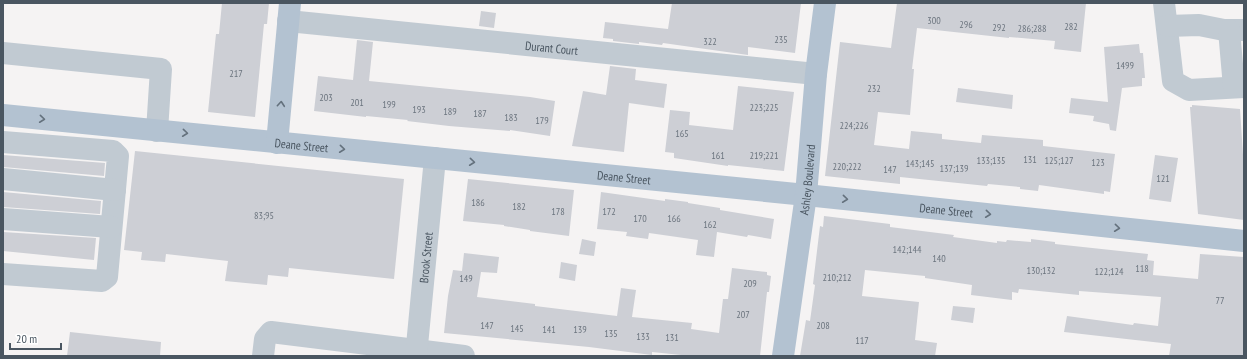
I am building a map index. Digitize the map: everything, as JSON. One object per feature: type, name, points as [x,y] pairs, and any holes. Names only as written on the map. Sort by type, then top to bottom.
[{"type":"main road","name":"Ashley Boulevard","points":[[783,356],[806,195],[816,74],[825,3]]},
{"type":"main road","points":[[277,142],[289,12]]},
{"type":"main road","name":"Deane Street","points":[[3,115],[806,195],[1244,241]]},
{"type":"street","points":[[1164,3],[1172,81],[1190,90],[1239,87],[1236,30],[1199,25],[1167,26]]},
{"type":"street","name":"Durant Court","points":[[289,12],[816,74]]},
{"type":"street","points":[[3,53],[161,69],[157,130]]},
{"type":"street","points":[[3,142],[112,151],[118,156],[106,276],[102,281],[3,274]]},
{"type":"street","name":"Brook Street","points":[[416,353],[435,158]]},
{"type":"street","points":[[3,179],[115,190]]},
{"type":"street","points":[[3,219],[111,227]]},
{"type":"street","points":[[263,356],[265,339],[271,332],[416,353],[464,356]]},
{"type":"building","points":[[222,3],[269,3],[267,24],[264,24],[255,117],[208,112],[216,34],[219,34]]},
{"type":"building","points":[[672,3],[801,3],[795,53],[748,47],[748,55],[663,43],[662,45],[639,42],[639,44],[613,41],[613,39],[603,38],[605,22],[668,29]]},
{"type":"building","points":[[897,3],[1086,3],[1081,52],[1054,49],[1055,41],[1009,38],[917,28],[912,69],[914,69],[910,115],[878,112],[874,145],[909,149],[911,131],[942,134],[942,139],[981,143],[982,135],[1043,140],[1043,146],[1115,154],[1110,192],[1104,191],[1104,194],[1039,185],[1038,191],[1020,189],[1020,187],[988,184],[987,186],[900,177],[900,184],[825,176],[840,42],[891,48]]},
{"type":"building","points":[[481,11],[496,13],[494,28],[479,26]]},
{"type":"building","points":[[357,40],[373,42],[369,81],[530,97],[555,101],[550,136],[510,130],[449,126],[407,121],[408,120],[314,111],[318,76],[353,80]]},
{"type":"building","points":[[1139,44],[1140,53],[1143,53],[1145,78],[1142,78],[1142,86],[1122,88],[1116,131],[1110,130],[1109,124],[1093,121],[1094,116],[1069,113],[1071,98],[1108,102],[1104,47]]},
{"type":"building","points":[[610,66],[636,69],[635,80],[667,84],[664,108],[629,103],[624,152],[572,146],[583,91],[606,95]]},
{"type":"building","points":[[738,86],[794,92],[784,171],[728,166],[674,158],[674,153],[665,152],[670,110],[690,112],[689,125],[733,130]]},
{"type":"building","points":[[958,88],[1013,95],[1012,109],[956,102]]},
{"type":"building","points":[[1192,105],[1240,109],[1244,170],[1244,220],[1198,214],[1190,107],[1192,107]]},
{"type":"building","points":[[135,151],[404,179],[394,279],[289,268],[288,277],[268,275],[267,285],[225,281],[228,261],[166,254],[165,262],[141,260],[142,252],[124,250]]},
{"type":"building","points":[[3,155],[105,163],[104,176],[3,167]]},
{"type":"building","points":[[1155,155],[1178,158],[1171,202],[1149,199]]},
{"type":"building","points":[[468,179],[574,190],[569,236],[530,231],[504,225],[463,221]]},
{"type":"building","points":[[3,192],[101,201],[100,214],[3,207]]},
{"type":"building","points":[[601,192],[665,201],[665,199],[688,202],[720,208],[720,210],[774,219],[771,239],[717,232],[714,257],[696,255],[698,240],[649,233],[648,239],[626,236],[627,232],[597,229]]},
{"type":"building","points":[[824,216],[890,224],[890,227],[954,235],[953,237],[997,243],[997,241],[1006,242],[1007,240],[1031,242],[1031,239],[1055,242],[1055,244],[1148,254],[1147,260],[1154,261],[1153,275],[1198,279],[1200,254],[1244,257],[1244,356],[1169,356],[1171,344],[1064,332],[1067,316],[1133,325],[1134,323],[1158,326],[1161,297],[1079,291],[1079,295],[1019,289],[1018,293],[1012,292],[1012,300],[971,295],[972,285],[925,278],[925,276],[865,270],[862,296],[919,302],[915,340],[937,343],[935,356],[800,356],[806,320],[810,321],[815,285],[813,284],[820,226],[823,227]]},
{"type":"building","points":[[3,232],[96,238],[94,260],[3,251]]},
{"type":"building","points":[[582,239],[596,242],[594,256],[579,254]]},
{"type":"building","points":[[464,253],[499,257],[497,273],[481,272],[477,297],[617,316],[621,288],[636,290],[632,317],[692,323],[691,329],[719,333],[723,299],[728,299],[732,268],[767,272],[767,275],[771,276],[769,292],[767,292],[760,356],[691,356],[652,352],[652,355],[589,347],[444,333],[448,296],[453,270],[462,271]]},
{"type":"building","points":[[561,262],[577,265],[575,281],[559,278]]},
{"type":"building","points":[[953,306],[975,308],[973,323],[951,320]]},
{"type":"building","points":[[70,332],[161,342],[160,356],[67,356]]}]
